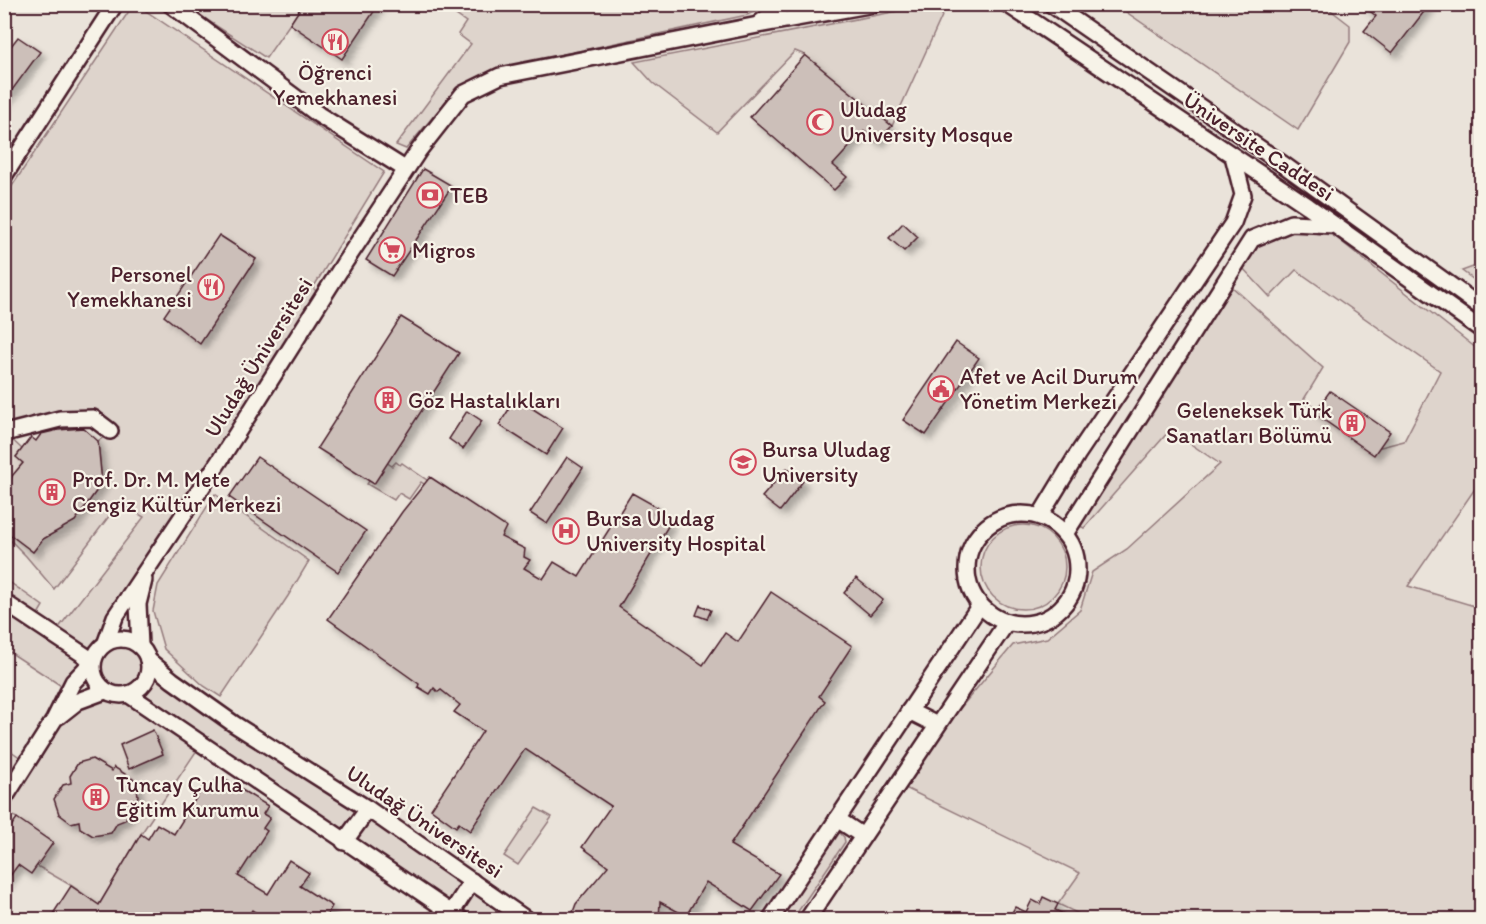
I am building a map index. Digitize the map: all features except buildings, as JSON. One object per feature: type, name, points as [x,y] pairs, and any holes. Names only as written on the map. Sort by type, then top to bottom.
[{"type":"street","points":[[4,176],[115,4]]},
{"type":"street","points":[[170,4],[319,115],[405,169]]},
{"type":"street","name":"Uludağ Üniversitesi","points":[[4,799],[54,720],[73,682],[93,661],[95,654],[106,642],[115,617],[225,451],[405,169],[463,94],[500,76],[758,25],[784,4]]},
{"type":"street","points":[[758,25],[874,4]]},
{"type":"street","name":"Üniversite Caddesi","points":[[1007,4],[1334,225],[1482,330]]},
{"type":"street","name":"Üniversite Caddesi","points":[[1051,4],[1284,165],[1482,308]]},
{"type":"street","points":[[1040,516],[1077,455],[1233,223],[1244,195],[1233,156]]},
{"type":"street","points":[[1065,534],[1252,239],[1291,223],[1334,225]]},
{"type":"street","points":[[4,437],[5,433],[60,419],[93,418],[110,431]]},
{"type":"street","points":[[1025,514],[1040,516],[1065,534],[1074,550],[1078,567],[1075,584],[1068,600],[1056,612],[1041,621],[1024,625],[1006,622],[992,616],[980,605],[971,592],[967,577],[967,561],[980,529],[1009,515],[1025,514]]},
{"type":"street","name":"Uludağ Üniversitesi","points":[[147,569],[138,604],[140,646],[148,660],[234,724],[369,809],[527,920]]},
{"type":"street","points":[[4,602],[93,661],[94,678],[112,694],[128,694],[143,685],[147,677],[148,660]]},
{"type":"street","points":[[770,920],[980,605]]},
{"type":"street","points":[[807,920],[1006,622]]},
{"type":"street","points":[[106,642],[124,639],[140,646]]},
{"type":"street","name":"Uludağ Üniversitesi","points":[[54,720],[78,701],[105,690]]},
{"type":"street","points":[[128,694],[344,842],[457,916],[472,881]]},
{"type":"street","points":[[909,711],[937,725]]},
{"type":"street","points":[[344,842],[369,809]]},
{"type":"street","points":[[837,819],[863,836]]},
{"type":"shaded area","name":"Bursa Uludag University","points":[[5,5],[1481,5],[1481,919],[5,920]]},
{"type":"shaded area","points":[[133,5],[137,5],[384,172],[313,288],[322,297],[108,637],[86,656],[93,661],[98,651],[112,640],[129,640],[136,644],[148,660],[527,919],[425,919],[436,902],[201,744],[141,834],[99,905],[37,866],[17,818],[5,812],[5,747],[27,762],[54,720],[104,690],[94,678],[92,670],[69,691],[5,649],[5,579],[43,606],[34,621],[54,634],[144,517],[119,503],[54,589],[5,535],[4,530],[33,552],[43,539],[75,521],[102,483],[98,441],[119,427],[88,412],[5,423],[4,198]],"holes":[[[220,236],[256,259],[200,343]]]},
{"type":"shaded area","points":[[184,5],[303,5],[266,58]]},
{"type":"shaded area","points":[[463,5],[770,5],[747,15],[494,69],[456,89],[406,149],[396,145],[471,44],[458,34],[466,22],[456,15]]},
{"type":"shaded area","points":[[784,5],[873,5],[758,25]]},
{"type":"shaded area","points":[[929,5],[947,5],[892,126],[805,55],[795,51],[717,132],[653,83],[634,62]]},
{"type":"shaded area","points":[[1116,5],[1324,5],[1350,25],[1350,42],[1298,130]]},
{"type":"shaded area","points":[[1295,231],[1333,235],[1481,352],[1481,480],[1408,586],[1481,608],[1481,919],[1089,919],[1058,904],[1080,873],[897,784],[1013,645],[1047,638],[1080,610],[1092,572],[1127,549],[1220,464],[1170,430],[1084,528],[1078,525],[1230,285],[1323,368],[1304,399],[1377,448],[1404,441],[1440,371],[1296,270],[1270,297],[1240,265],[1251,249]]},
{"type":"shaded area","points":[[1481,264],[1481,285],[1462,271]]},
{"type":"shaded area","points":[[5,433],[22,449],[16,457],[23,463],[12,476],[5,500]]},
{"type":"shaded area","points":[[383,460],[392,466],[396,462],[400,465],[402,463],[497,528],[495,533],[421,482],[409,499],[399,493],[394,500],[367,484]]},
{"type":"shaded area","points":[[215,494],[309,561],[221,697],[204,686],[164,649],[153,611],[158,585]]},
{"type":"shaded area","points":[[1023,525],[1039,528],[1053,537],[1062,551],[1065,567],[1062,583],[1053,597],[1039,606],[1023,609],[1007,606],[993,597],[984,583],[981,567],[984,551],[993,537],[1007,528]]},
{"type":"shaded area","points":[[536,808],[552,817],[518,865],[504,856]]},
{"type":"shaded area","points":[[840,833],[845,842],[793,919],[776,920],[836,834]]},
{"type":"place","name":"Öğrenci Yemekhanesi","points":[[335,42]]},
{"type":"place","name":"Uludag University Mosque","points":[[820,122]]},
{"type":"place","name":"TEB","points":[[430,195]]},
{"type":"place","name":"Migros","points":[[392,250]]},
{"type":"place","name":"Personel Yemekhanesi","points":[[211,287]]},
{"type":"place","name":"Afet ve Acil Durum Yönetim Merkezi","points":[[941,389]]},
{"type":"place","name":"Göz Hastalıkları","points":[[388,400]]},
{"type":"place","name":"Geleneksek Türk Sanatları Bölümü","points":[[1352,423]]},
{"type":"place","name":"Bursa Uludag University","points":[[743,462]]},
{"type":"place","name":"Prof. Dr. M. Mete Cengiz Kültür Merkezi","points":[[52,492]]},
{"type":"place","name":"Bursa Uludag University Hospital","points":[[566,531]]},
{"type":"place","name":"Tuncay Çulha Eğitim Kurumu","points":[[96,797]]}]
